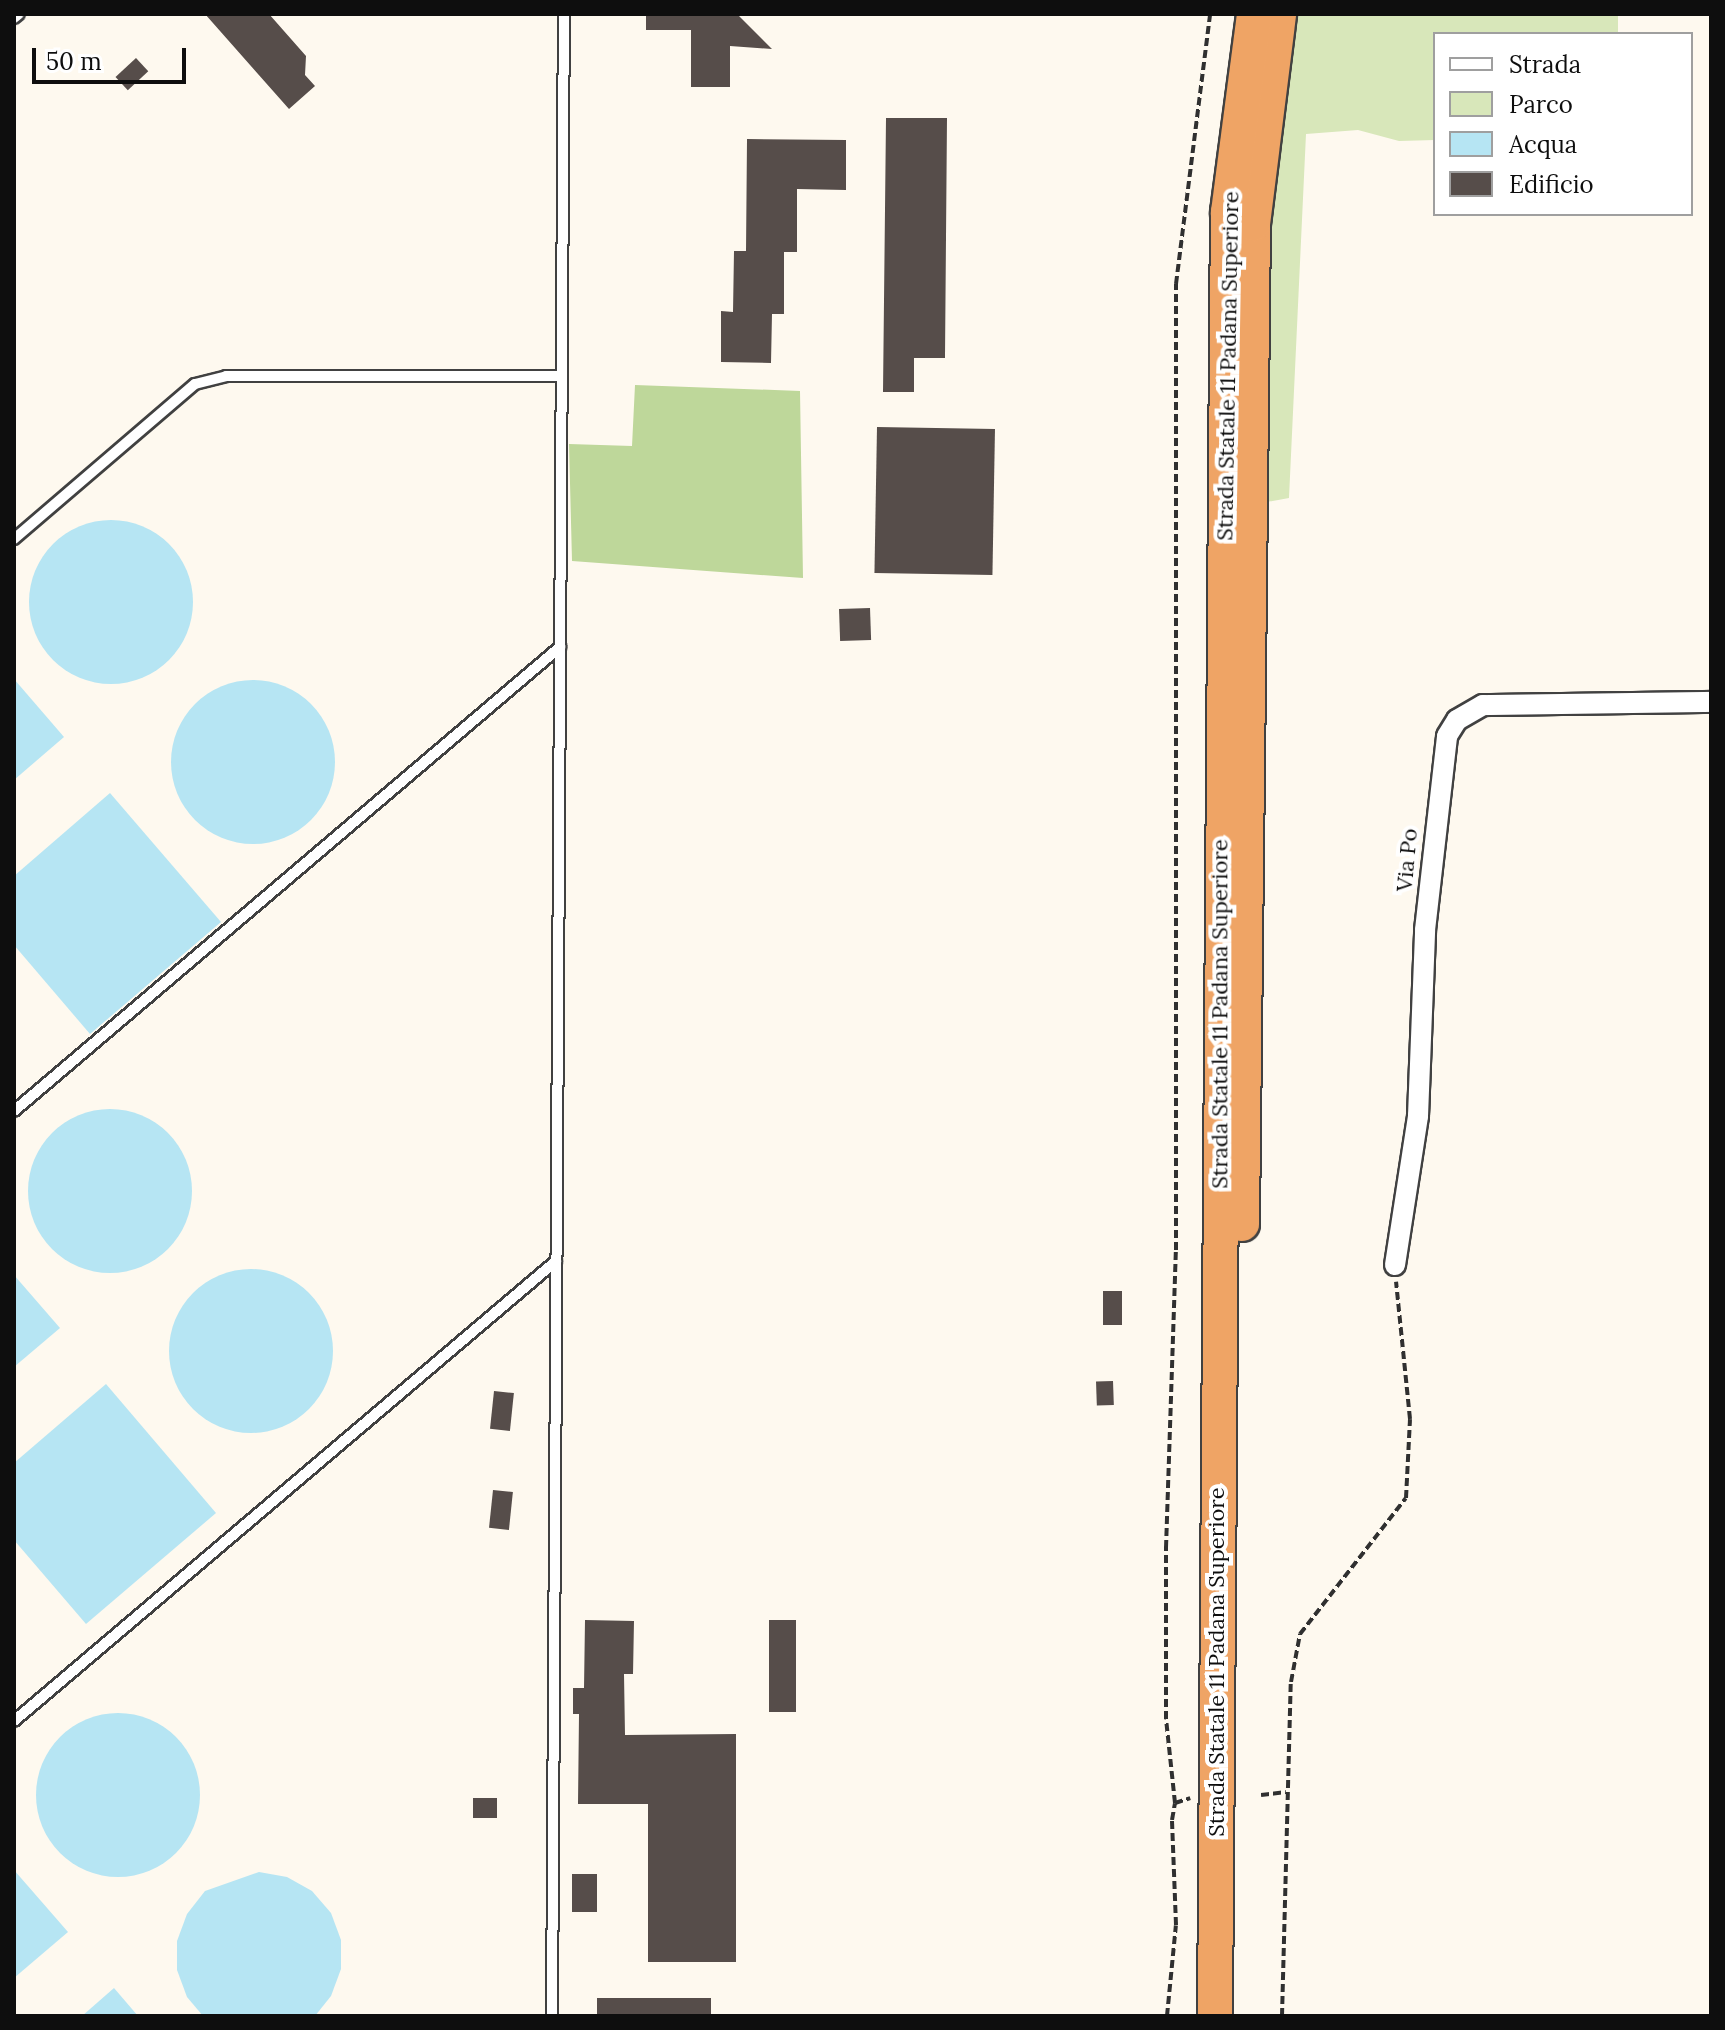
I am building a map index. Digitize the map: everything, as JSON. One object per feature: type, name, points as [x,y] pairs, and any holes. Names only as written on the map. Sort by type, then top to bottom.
[{"type":"highway","name":"Strada Statale 11 Padana Superiore","points":[[1215,2016],[1228,212],[1254,14]]},
{"type":"highway","name":"Strada Statale 11 Padana Superiore","points":[[1237,2016],[1253,224],[1279,14]]},
{"type":"street","name":"Via Po","points":[[1395,1265],[1418,1116],[1425,930],[1447,736],[1457,720],[1483,705],[1711,702]]},
{"type":"lane","points":[[14,18],[19,14]]},
{"type":"lane","points":[[552,2016],[564,14]]},
{"type":"lane","points":[[14,539],[195,384],[226,376],[561,376]]},
{"type":"lane","points":[[14,1111],[560,647]]},
{"type":"lane","points":[[14,1721],[556,1261]]},
{"type":"path","points":[[1167,2016],[1176,1925],[1169,1870],[1175,1803],[1166,1719],[1166,1548],[1176,1250],[1176,284],[1210,14]]},
{"type":"path","points":[[1282,2016],[1291,1682],[1300,1634],[1406,1498],[1410,1419],[1395,1265]]},
{"type":"path","points":[[1261,1795],[1288,1792]]},
{"type":"path","points":[[1175,1803],[1191,1797]]},
{"type":"green space","points":[[1292,14],[1618,14],[1618,32],[1433,32],[1433,140],[1399,141],[1358,130],[1306,134],[1289,498],[1261,503],[1271,169]]},
{"type":"green space","points":[[635,385],[800,391],[803,578],[572,561],[569,444],[632,446]]},
{"type":"water","points":[[111,520],[143,526],[169,544],[187,570],[193,602],[187,634],[169,660],[143,678],[111,684],[79,678],[53,660],[35,634],[29,602],[35,570],[53,544],[79,526]]},
{"type":"water","points":[[14,679],[64,737],[14,780]]},
{"type":"water","points":[[253,680],[285,686],[311,704],[329,730],[335,762],[329,794],[311,820],[285,838],[253,844],[221,838],[195,820],[177,794],[171,762],[177,730],[195,704],[221,686]]},
{"type":"water","points":[[110,793],[221,922],[90,1034],[14,945],[14,876]]},
{"type":"water","points":[[110,1109],[142,1115],[168,1133],[186,1159],[192,1191],[186,1223],[168,1249],[142,1267],[110,1273],[78,1267],[52,1249],[34,1223],[28,1191],[34,1159],[52,1133],[78,1115]]},
{"type":"water","points":[[251,1269],[283,1275],[309,1293],[327,1319],[333,1351],[327,1383],[309,1409],[283,1427],[251,1433],[219,1427],[193,1409],[175,1383],[169,1351],[175,1319],[193,1293],[219,1275]]},
{"type":"water","points":[[14,1275],[60,1328],[14,1367]]},
{"type":"water","points":[[106,1384],[216,1513],[86,1624],[14,1540],[14,1463]]},
{"type":"water","points":[[118,1713],[150,1719],[176,1737],[194,1763],[200,1795],[194,1827],[176,1853],[150,1871],[118,1877],[86,1871],[60,1853],[42,1827],[36,1795],[42,1763],[60,1737],[86,1719]]},
{"type":"water","points":[[14,1870],[68,1932],[14,1978]]},
{"type":"water","points":[[259,1872],[287,1877],[312,1891],[331,1913],[341,1940],[341,1969],[331,1996],[315,2016],[203,2016],[187,1997],[177,1970],[177,1941],[187,1914],[205,1891]]},
{"type":"water","points":[[114,1988],[138,2016],[82,2016]]},
{"type":"building","points":[[205,14],[269,14],[306,56],[305,75],[315,86],[289,109]]},
{"type":"building","points":[[646,14],[737,14],[772,49],[730,46],[730,87],[691,87],[691,30],[646,30]]},
{"type":"building","points":[[136,58],[148,71],[128,90],[116,77]]},
{"type":"building","points":[[886,118],[947,118],[945,358],[914,358],[914,392],[883,392]]},
{"type":"building","points":[[747,139],[846,140],[846,190],[797,189],[797,252],[784,252],[784,314],[772,314],[771,363],[721,362],[721,311],[733,312],[734,251],[746,251]]},
{"type":"building","points":[[877,427],[995,429],[992,575],[874,573]]},
{"type":"building","points":[[870,608],[871,640],[840,641],[839,609]]},
{"type":"building","points":[[1103,1291],[1122,1291],[1122,1325],[1103,1325]]},
{"type":"building","points":[[1113,1381],[1114,1405],[1097,1406],[1096,1382]]},
{"type":"building","points":[[494,1391],[514,1393],[510,1431],[490,1429]]},
{"type":"building","points":[[493,1490],[513,1492],[509,1530],[489,1528]]},
{"type":"building","points":[[585,1620],[634,1621],[633,1674],[624,1674],[625,1735],[736,1734],[736,1962],[648,1962],[648,1804],[578,1804],[579,1714],[573,1714],[573,1688],[584,1688]]},
{"type":"building","points":[[769,1620],[796,1620],[796,1712],[769,1712]]},
{"type":"building","points":[[473,1798],[497,1798],[497,1818],[473,1818]]},
{"type":"building","points":[[572,1874],[597,1874],[597,1912],[572,1912]]},
{"type":"building","points":[[597,1998],[711,1998],[711,2016],[597,2016]]}]
